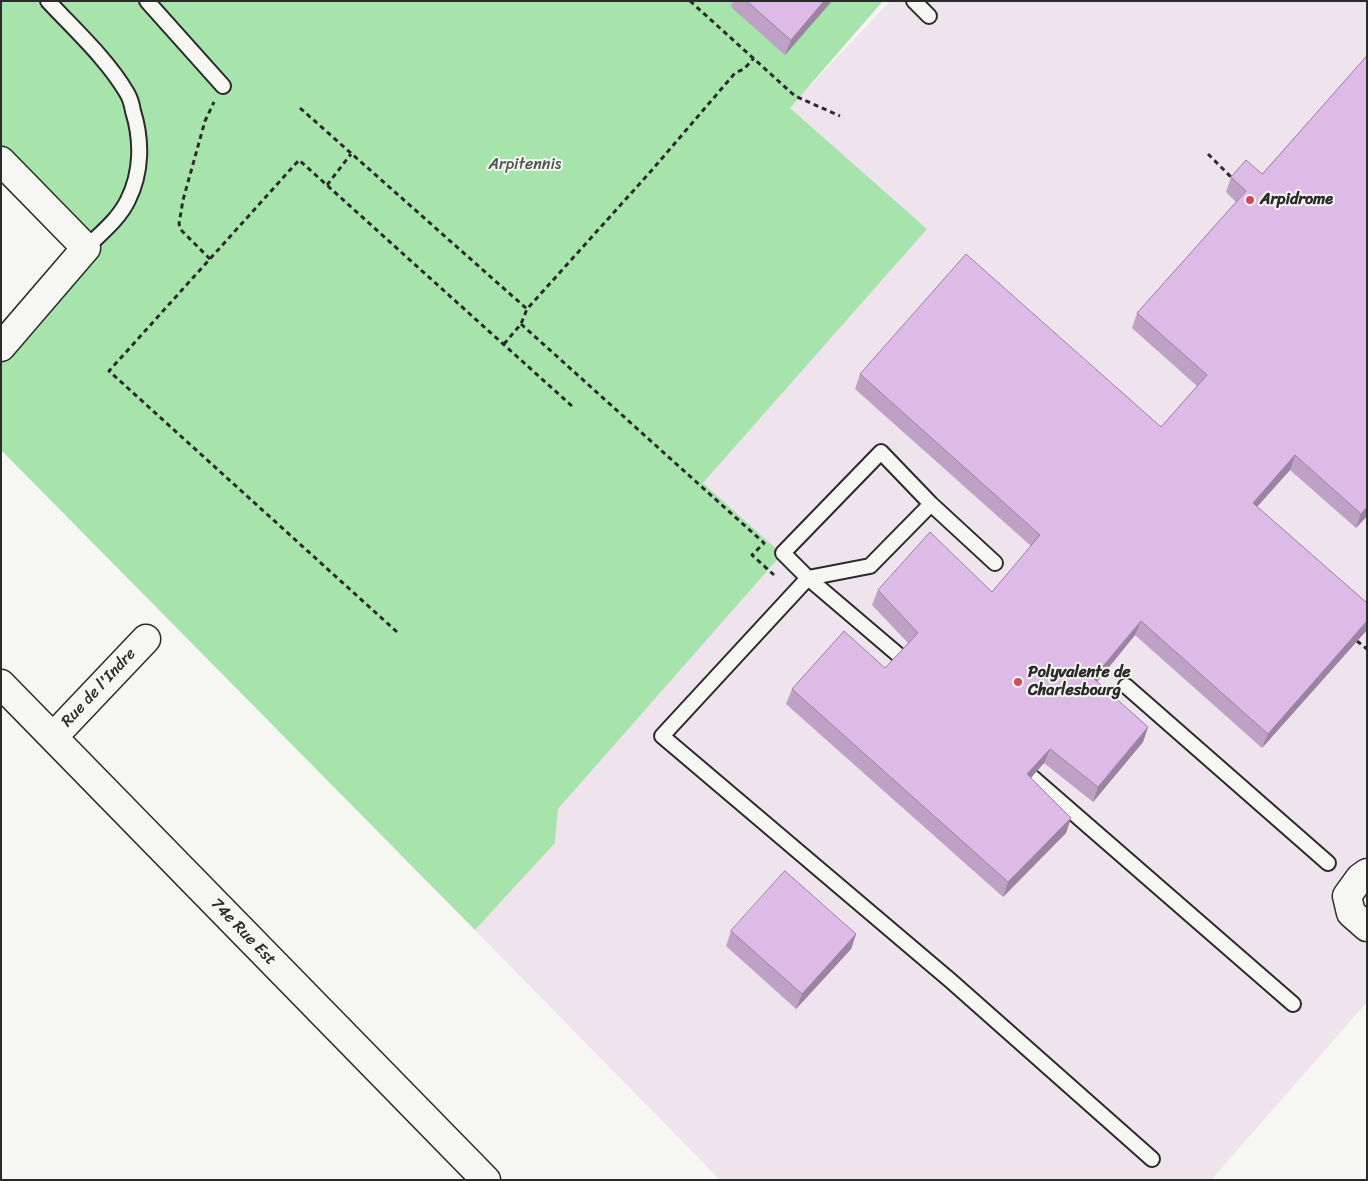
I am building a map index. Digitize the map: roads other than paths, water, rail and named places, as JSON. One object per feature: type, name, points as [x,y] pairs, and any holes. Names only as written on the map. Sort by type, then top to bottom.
[{"type":"street","points":[[1,161],[86,248],[1,347]]},
{"type":"street","name":"Rue de l'Indre","points":[[53,738],[146,639]]},
{"type":"street","name":"74e Rue Est","points":[[1,684],[486,1180]]},
{"type":"street","points":[[1359,920],[1347,896],[1360,878],[1367,873]]},
{"type":"lane","points":[[48,1],[111,69],[128,95],[138,125],[140,153],[137,179],[128,200],[115,220],[86,248]]},
{"type":"lane","points":[[147,1],[223,86]]},
{"type":"lane","points":[[914,1],[929,16]]},
{"type":"lane","points":[[902,658],[808,578],[783,552],[881,452],[931,504],[995,563]]},
{"type":"lane","points":[[931,504],[870,566],[808,578],[662,736],[951,981],[1152,1159]]},
{"type":"lane","points":[[1126,686],[1328,862]]},
{"type":"lane","points":[[1032,777],[1292,1004]]},
{"type":"place","name":"Arpidrome","points":[[1250,200]]},
{"type":"place","name":"Polyvalente de Charlesbourg","points":[[1018,682]]},
{"type":"park label","name":"Arpitennis","points":[[525,165]]}]
